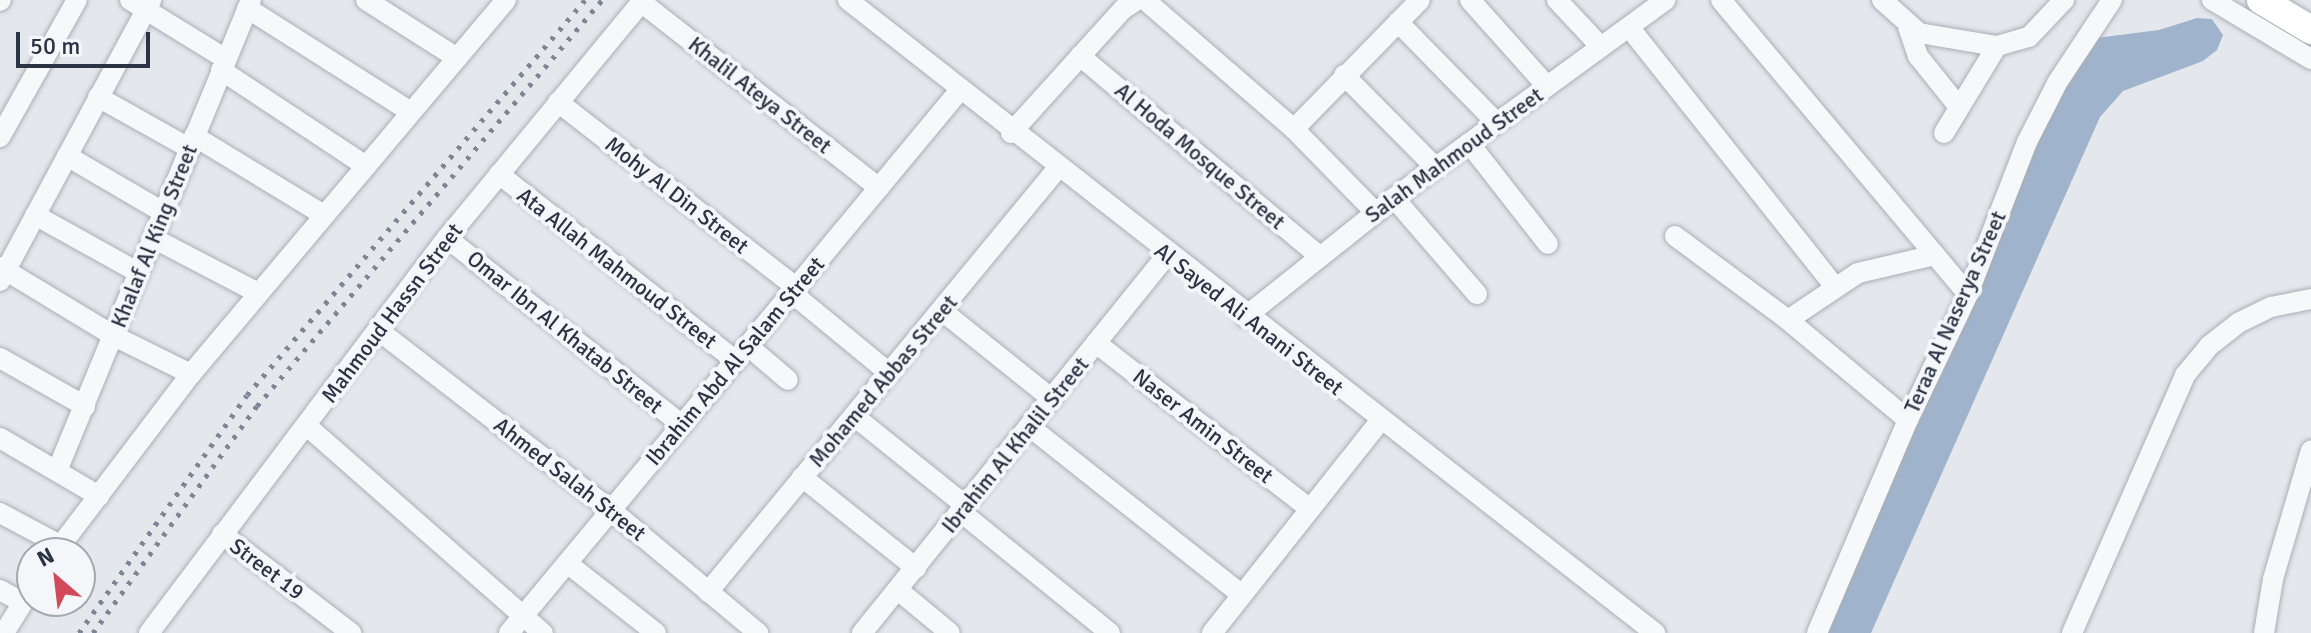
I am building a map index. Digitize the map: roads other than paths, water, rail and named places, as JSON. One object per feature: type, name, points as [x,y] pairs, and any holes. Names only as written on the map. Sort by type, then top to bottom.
[{"type":"highway","points":[[2261,0],[2311,30]]},
{"type":"street","points":[[0,137],[77,0]]},
{"type":"street","points":[[366,0],[457,58]]},
{"type":"street","name":"Al Sayed Ali Anani Street","points":[[848,0],[1245,317],[1655,633]]},
{"type":"street","points":[[1011,133],[1080,56],[1137,0]]},
{"type":"street","points":[[1147,0],[1294,129],[1375,212]]},
{"type":"street","points":[[1294,129],[1420,0]]},
{"type":"street","points":[[1470,0],[1547,86]]},
{"type":"street","points":[[1557,0],[1601,47]]},
{"type":"street","points":[[1721,0],[1968,294]]},
{"type":"street","points":[[1882,0],[1908,27],[1931,38],[1997,46],[2029,37],[2064,0]]},
{"type":"street","name":"Teraa Al Naserya Street","points":[[1817,633],[1908,420],[1968,294],[2041,112],[2112,0]]},
{"type":"street","points":[[2212,0],[2311,59]]},
{"type":"street","points":[[67,537],[191,374],[503,1]]},
{"type":"street","name":"Mahmoud Hassn Street","points":[[149,633],[447,238],[642,1]]},
{"type":"street","name":"Khalil Ateya Street","points":[[642,1],[879,188]]},
{"type":"street","name":"Salah Mahmoud Street","points":[[1245,317],[1375,212],[1661,2]]},
{"type":"street","points":[[191,374],[114,336],[2,273],[98,97],[142,3],[223,65],[366,166]]},
{"type":"street","points":[[249,4],[411,112]]},
{"type":"street","name":"Khalaf Al King Street","points":[[57,471],[249,4]]},
{"type":"street","points":[[1398,22],[1497,123]]},
{"type":"street","points":[[1629,27],[1834,286]]},
{"type":"street","points":[[1908,27],[1918,56],[1959,107]]},
{"type":"street","points":[[1944,133],[1997,46]]},
{"type":"street","name":"Al Hoda Mosque Street","points":[[1080,56],[1320,257]]},
{"type":"street","points":[[1344,75],[1435,167]]},
{"type":"street","name":"Ibrahim Abd Al Salam Street","points":[[509,633],[960,90]]},
{"type":"street","points":[[98,97],[191,142],[324,215]]},
{"type":"street","name":"Mohy Al Din Street","points":[[558,102],[794,290],[889,373]]},
{"type":"street","points":[[1469,143],[1548,244]]},
{"type":"street","points":[[67,156],[163,212]]},
{"type":"street","name":"Mohamed Abbas Street","points":[[708,592],[1057,169]]},
{"type":"street","name":"Ata Allah Mahmoud Street","points":[[499,174],[742,354],[788,380]]},
{"type":"street","points":[[1394,198],[1477,294]]},
{"type":"street","points":[[35,215],[139,273]]},
{"type":"street","points":[[1675,236],[1788,320],[1908,420]]},
{"type":"street","points":[[153,238],[258,293]]},
{"type":"street","name":"Omar Ibn Al Khatab Street","points":[[447,238],[682,425]]},
{"type":"street","name":"Ibrahim Al Khalil Street","points":[[862,633],[1167,255]]},
{"type":"street","points":[[1788,320],[1834,286],[1883,264],[1935,255]]},
{"type":"street","points":[[2072,633],[2190,367],[2238,323],[2271,307],[2311,299]]},
{"type":"street","points":[[941,310],[1052,399]]},
{"type":"street","name":"Ahmed Salah Street","points":[[378,330],[611,510],[758,633]]},
{"type":"street","name":"Naser Amin Street","points":[[1096,343],[1310,509]]},
{"type":"street","points":[[0,358],[85,406]]},
{"type":"street","points":[[854,416],[1110,633]]},
{"type":"street","points":[[1212,633],[1379,422]]},
{"type":"street","points":[[307,426],[543,633]]},
{"type":"street","points":[[1030,427],[1242,595]]},
{"type":"street","points":[[0,438],[99,496]]},
{"type":"street","points":[[2264,633],[2273,579],[2311,450]]},
{"type":"street","points":[[802,477],[916,568]]},
{"type":"street","points":[[0,513],[39,537]]},
{"type":"street","name":"Street 19","points":[[222,534],[351,633]]},
{"type":"street","points":[[567,563],[656,633]]},
{"type":"street","points":[[898,590],[950,633]]},
{"type":"street","points":[[4,633],[16,613]]},
{"type":"water","points":[[2197,18],[2212,19],[2223,35],[2217,50],[2203,61],[2123,91],[2100,117],[1871,633],[1820,633],[2076,53],[2088,39],[2159,30]]},
{"type":"railway","points":[[79,633],[247,395],[585,0]]},
{"type":"railway","points":[[93,633],[257,406],[602,0]]}]
